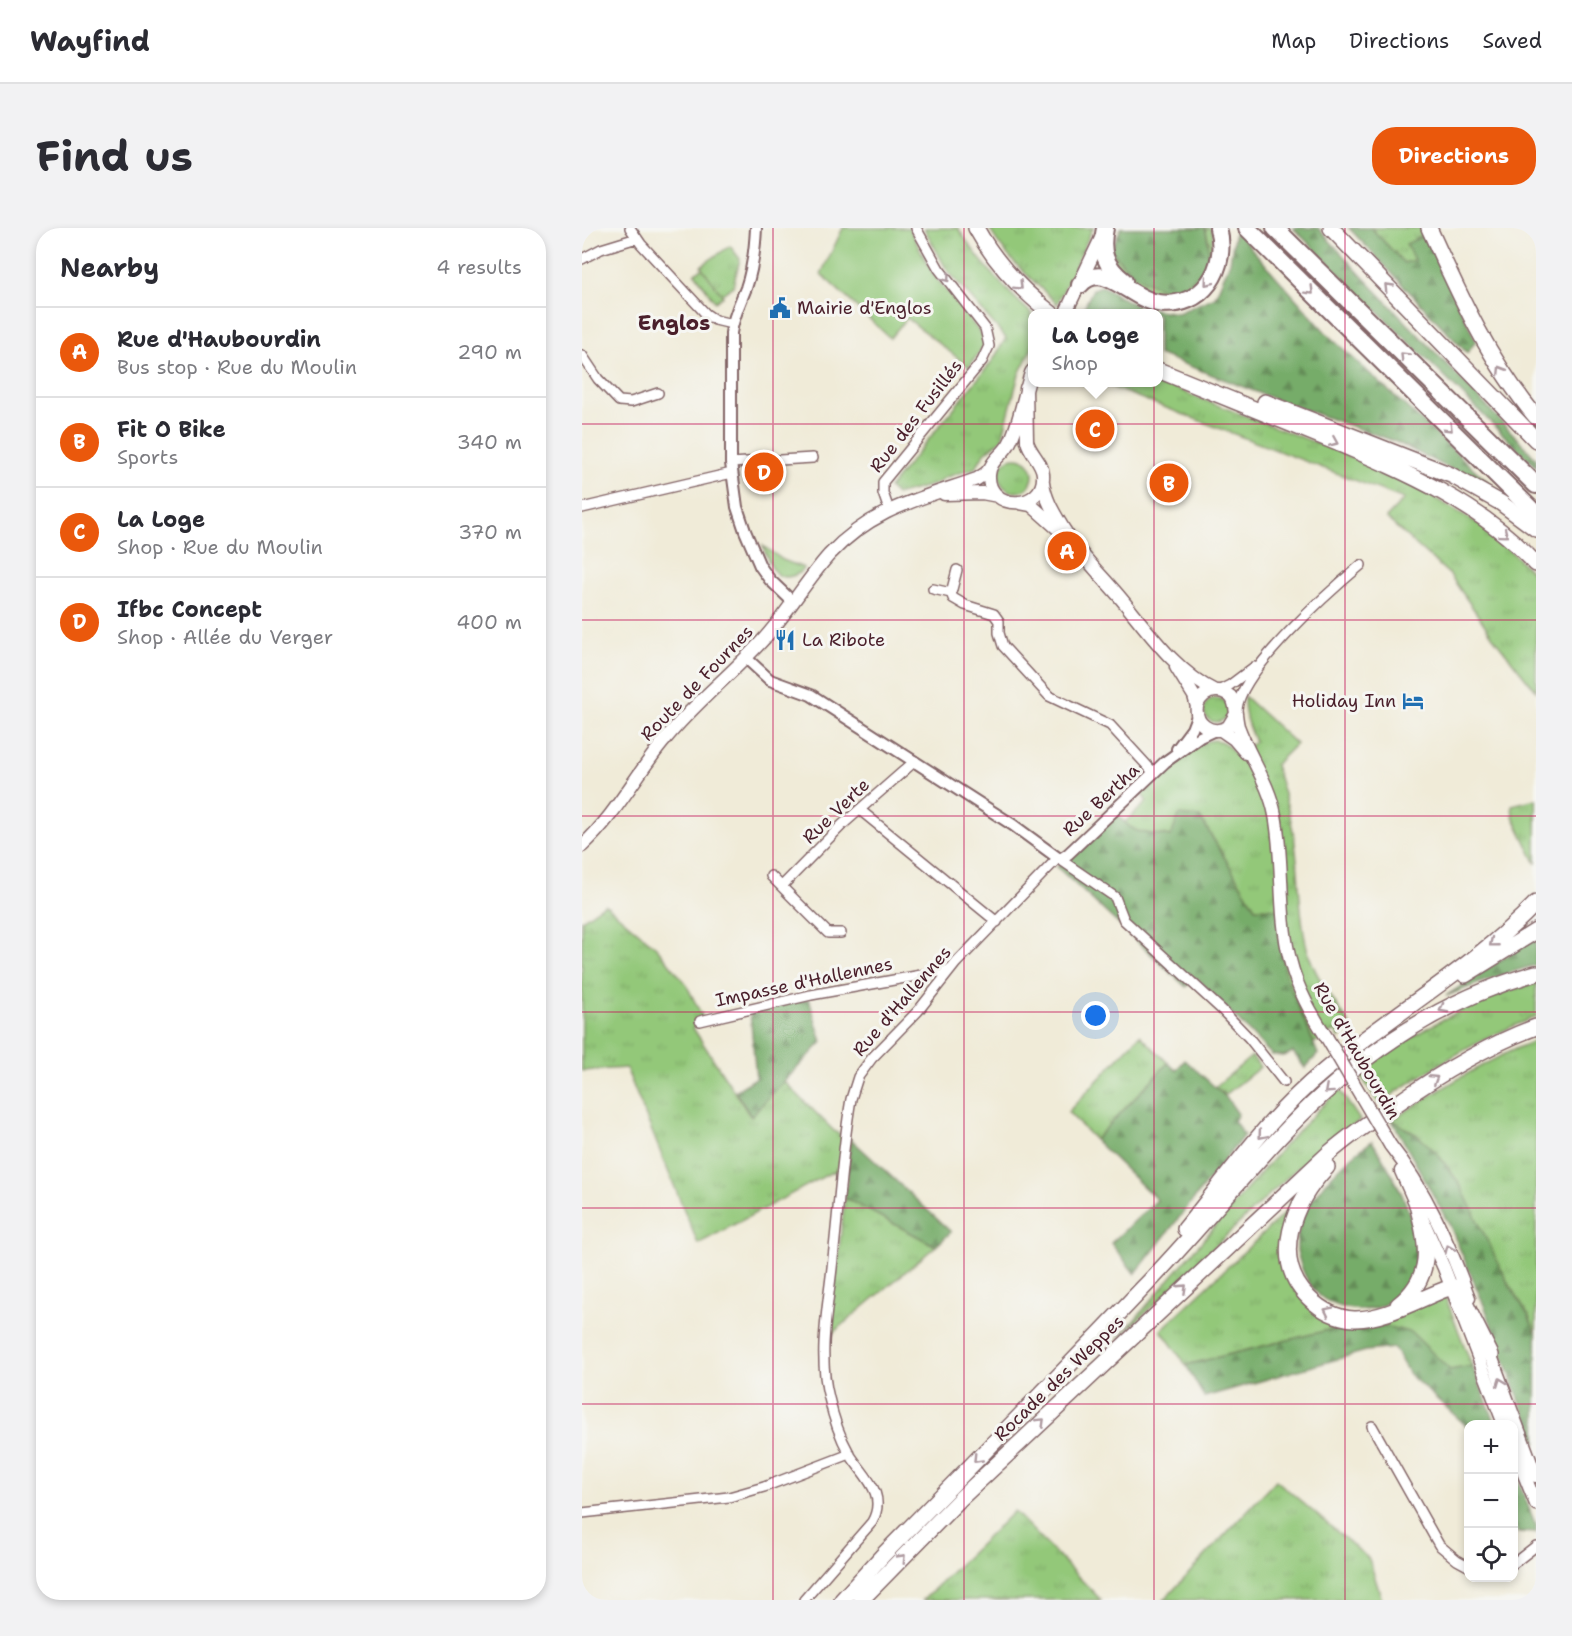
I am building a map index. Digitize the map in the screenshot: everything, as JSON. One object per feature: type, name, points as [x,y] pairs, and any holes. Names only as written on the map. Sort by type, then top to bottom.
[{"type":"highway","points":[[968,228],[1023,290],[1046,309]]},
{"type":"highway","points":[[976,228],[990,253]]},
{"type":"highway","points":[[1105,228],[1103,249],[1106,262],[1113,272],[1148,300]]},
{"type":"highway","points":[[1077,291],[1092,277],[1105,278],[1148,300],[1163,304],[1179,302],[1195,295],[1208,284],[1217,270],[1221,258],[1218,228]]},
{"type":"highway","points":[[1247,228],[1536,514]]},
{"type":"highway","points":[[1275,228],[1536,485]]},
{"type":"highway","points":[[1331,228],[1536,440]]},
{"type":"highway","points":[[1429,228],[1484,342],[1510,384],[1536,417]]},
{"type":"highway","points":[[1163,364],[1442,471],[1501,502],[1536,529]]},
{"type":"highway","points":[[1163,372],[1415,477],[1484,517],[1518,545],[1536,564]]},
{"type":"highway","points":[[1091,1342],[1251,1147],[1291,1102],[1323,1071],[1495,941],[1536,903]]},
{"type":"highway","points":[[1405,1010],[1536,931]]},
{"type":"highway","points":[[1091,1342],[1152,1279],[1292,1124],[1343,1077],[1394,1039],[1442,1010],[1485,990],[1536,973]]},
{"type":"highway","points":[[1489,1361],[1459,1289],[1452,1287],[1368,1318],[1354,1319],[1329,1313],[1316,1305],[1298,1286],[1293,1276],[1288,1255],[1290,1231],[1293,1218],[1311,1185],[1386,1111],[1473,1055],[1536,1027]]},
{"type":"highway","name":"Rocade des Weppes","points":[[861,1600],[960,1498],[1193,1278],[1328,1154],[1359,1128],[1386,1111]]},
{"type":"highway","points":[[1385,1313],[1410,1294],[1422,1270],[1427,1246],[1417,1205]]},
{"type":"highway","name":"Rocade des Weppes","points":[[842,1600],[1091,1342]]},
{"type":"main road","points":[[1068,309],[1105,228]]},
{"type":"main road","points":[[794,602],[837,547],[868,522],[889,510],[977,479],[986,473],[995,459],[1008,446],[1028,382]]},
{"type":"main road","points":[[1026,388],[1028,446],[1042,469],[1047,498],[1074,544]]},
{"type":"main road","points":[[1001,453],[1018,449],[1034,456]]},
{"type":"main road","points":[[991,467],[990,483],[998,496]]},
{"type":"main road","points":[[1020,503],[1035,496],[1043,482]]},
{"type":"main road","points":[[928,496],[974,493],[998,496],[1006,501],[1031,505],[1074,544],[1168,653],[1199,682],[1229,695],[1234,701],[1236,712],[1230,726],[1217,730]]},
{"type":"main road","name":"Route de Fournes","points":[[582,846],[604,824],[676,726],[766,638],[794,602]]},
{"type":"main road","points":[[1168,653],[1194,696],[1203,726],[1234,739],[1256,764]]},
{"type":"main road","points":[[1197,712],[1202,697],[1216,691]]},
{"type":"main road","name":"Rue d'Haubourdin","points":[[1236,712],[1238,726],[1267,788],[1275,816],[1282,861],[1284,915],[1289,957],[1301,994],[1390,1145],[1452,1287]]},
{"type":"main road","name":"Rue d'Haubourdin","points":[[1390,1145],[1412,1174],[1436,1221],[1463,1281],[1489,1361]]},
{"type":"main road","points":[[1489,1361],[1503,1420]]},
{"type":"main road","points":[[1489,1361],[1536,1476]]},
{"type":"main road","points":[[1518,1459],[1536,1504]]},
{"type":"street","points":[[630,228],[706,314],[715,320],[732,324]]},
{"type":"street","name":"Rue des Fusillés","points":[[889,510],[882,486],[886,477],[982,362],[988,346],[985,328],[939,269],[916,228]]},
{"type":"street","points":[[755,230],[751,272],[732,324],[730,340],[731,468],[737,507],[756,557],[770,579],[794,602]]},
{"type":"street","points":[[582,259],[601,249],[637,238]]},
{"type":"street","points":[[582,355],[601,384],[619,401],[631,402],[657,393]]},
{"type":"street","points":[[582,508],[731,468],[813,458]]},
{"type":"street","points":[[1236,712],[1240,692],[1272,652],[1322,600],[1361,565]]},
{"type":"street","points":[[951,593],[957,570]]},
{"type":"street","points":[[933,589],[951,593],[957,601],[994,614],[999,621],[999,633],[1003,646],[1049,696],[1110,725],[1154,773]]},
{"type":"street","points":[[1216,691],[1240,679],[1272,652]]},
{"type":"street","points":[[746,658],[770,680],[811,695],[1020,830],[1112,895],[1124,920],[1222,1010],[1249,1038],[1284,1082]]},
{"type":"street","name":"Rue Bertha","points":[[1058,858],[1068,854],[1165,762],[1192,729],[1197,712]]},
{"type":"street","name":"Rue Bertha","points":[[1165,762],[1200,737],[1217,730]]},
{"type":"street","name":"Rue Verte","points":[[782,886],[860,810],[915,761]]},
{"type":"street","points":[[860,810],[997,922]]},
{"type":"street","name":"Rue d'Hallennes","points":[[804,1600],[875,1515],[877,1501],[865,1475],[850,1454],[829,1400],[824,1365],[849,1108],[855,1083],[872,1058],[918,1011],[949,970],[1058,858]]},
{"type":"street","points":[[771,876],[828,933],[841,933]]},
{"type":"street","name":"Impasse d'Hallennes","points":[[700,1020],[804,996],[949,970]]},
{"type":"street","points":[[1372,1426],[1439,1545],[1464,1564]]},
{"type":"street","points":[[582,1513],[729,1497],[764,1487],[850,1454]]},
{"type":"street","points":[[1518,1560],[1536,1546]]},
{"type":"green space","points":[[843,228],[909,228],[933,274],[982,335],[985,344],[969,367],[907,318],[890,338],[821,274]]},
{"type":"green space","points":[[924,228],[958,228],[992,274],[1028,310],[1028,356],[1019,374],[1002,439],[985,453],[975,468],[944,478],[936,484],[896,495],[889,488],[993,360],[1006,338],[947,270]]},
{"type":"green space","points":[[989,228],[1093,228],[1057,304],[1012,260]]},
{"type":"green space","points":[[1121,228],[1205,228],[1209,251],[1207,260],[1199,274],[1172,291],[1152,285],[1131,271],[1111,250]]},
{"type":"green space","points":[[1205,228],[1210,228],[1213,234],[1211,266],[1202,279],[1187,291],[1169,295],[1151,291],[1134,280],[1113,258],[1111,250],[1126,268],[1209,242]]},
{"type":"green space","points":[[1293,228],[1318,228],[1518,439],[1536,459],[1536,467]]},
{"type":"green space","points":[[1349,228],[1371,228],[1404,263],[1414,260],[1406,244],[1425,235],[1476,341],[1467,353]]},
{"type":"green space","points":[[1371,228],[1421,228],[1425,235],[1415,260],[1404,263]]},
{"type":"green space","points":[[1235,230],[1329,336],[1500,493],[1394,441],[1277,400],[1163,356],[1163,311],[1178,313],[1215,297],[1230,262]]},
{"type":"green space","points":[[730,246],[740,259],[733,286],[721,295],[701,266]]},
{"type":"green space","points":[[702,268],[723,296],[715,302],[695,273]]},
{"type":"green space","points":[[1102,286],[1138,307],[1151,309],[1083,309],[1093,289]]},
{"type":"green space","points":[[1163,382],[1335,450],[1417,488],[1490,530],[1536,577],[1536,691],[1493,637],[1450,575],[1386,518],[1404,499],[1111,387],[1163,387]]},
{"type":"green space","points":[[1016,458],[1028,463],[1033,475],[1028,487],[1016,492],[1004,487],[999,475],[1004,463]]},
{"type":"green space","points":[[763,546],[783,560],[804,568],[794,576],[780,576],[772,568]]},
{"type":"green space","points":[[1244,696],[1296,744],[1275,765],[1293,829],[1302,924],[1310,959],[1320,979],[1352,1028],[1339,1038],[1335,1031],[1314,1043],[1286,977],[1279,939],[1278,909],[1255,908],[1200,817],[1171,836],[1136,832],[1124,823],[1147,802],[1141,793],[1167,767],[1190,749],[1212,740],[1224,743],[1236,755],[1255,742],[1244,709]]},
{"type":"green space","points":[[1216,698],[1224,702],[1228,710],[1224,718],[1216,722],[1208,718],[1204,710],[1208,702]]},
{"type":"green space","points":[[1536,799],[1536,864],[1513,816],[1512,805]]},
{"type":"green space","points":[[1117,814],[1135,830],[1147,834],[1171,836],[1179,815],[1200,817],[1255,908],[1278,909],[1279,939],[1286,977],[1318,1054],[1305,1068],[1293,1052],[1284,1056],[1272,1055],[1196,977],[1186,987],[1057,867]]},
{"type":"green space","points":[[605,904],[657,948],[686,984],[702,1016],[693,1028],[750,1116],[784,1081],[834,1131],[852,1140],[847,1173],[832,1172],[698,1244],[626,1068],[582,1071],[582,920]]},
{"type":"green space","points":[[1536,937],[1536,965],[1498,976],[1446,996]]},
{"type":"green space","points":[[1536,982],[1536,1017],[1454,1055],[1379,1104],[1359,1073],[1443,1019],[1487,999]]},
{"type":"green space","points":[[809,999],[822,1042],[751,1116],[735,1091],[756,1078],[750,1012]]},
{"type":"green space","points":[[1140,1035],[1168,1063],[1095,1140],[1068,1112]]},
{"type":"green space","points":[[1536,1040],[1536,1333],[1528,1315],[1508,1283],[1459,1183],[1417,1135],[1392,1120],[1480,1067]]},
{"type":"green space","points":[[1252,1056],[1260,1067],[1225,1095],[1215,1087]]},
{"type":"green space","points":[[1185,1060],[1227,1098],[1238,1114],[1234,1121],[1244,1135],[1135,1274],[1111,1243],[1157,1200],[1095,1140],[1168,1063],[1176,1070]]},
{"type":"green space","points":[[1339,1089],[1360,1120],[1296,1169],[1118,1339],[1289,1140]]},
{"type":"green space","points":[[1392,1120],[1417,1135],[1437,1153],[1459,1183],[1508,1283],[1528,1315],[1536,1333],[1536,1444],[1486,1310],[1450,1226]]},
{"type":"green space","points":[[852,1140],[951,1232],[936,1246],[845,1198]]},
{"type":"green space","points":[[1372,1141],[1404,1199],[1414,1230],[1416,1263],[1413,1280],[1397,1296],[1378,1307],[1363,1310],[1338,1306],[1320,1296],[1307,1280],[1297,1249],[1298,1233],[1311,1202],[1333,1174]]},
{"type":"green space","points":[[845,1198],[936,1246],[829,1336]]},
{"type":"green space","points":[[1289,1209],[1281,1247],[1284,1269],[1288,1278],[1293,1287],[1315,1310],[1333,1322],[1349,1325],[1186,1365],[1161,1330]]},
{"type":"green space","points":[[1445,1296],[1472,1366],[1450,1370],[1434,1356],[1349,1325]]},
{"type":"green space","points":[[1349,1325],[1389,1327],[1412,1333],[1450,1370],[1472,1366],[1494,1420],[1464,1420],[1464,1423],[1409,1374],[1394,1348],[1366,1351],[1204,1397],[1186,1365]]},
{"type":"green space","points":[[1276,1480],[1369,1559],[1382,1600],[1164,1600]]},
{"type":"green space","points":[[1518,1480],[1536,1526],[1536,1533],[1518,1532]]},
{"type":"green space","points":[[1014,1511],[1101,1600],[923,1600]]},
{"type":"place","name":"Mairie d'Englos","points":[[780,308]]},
{"type":"place","name":"La Loge","points":[[1095,429]]},
{"type":"place","name":"Ifbc Concept","points":[[764,472]]},
{"type":"place","name":"Fit O Bike","points":[[1169,483]]},
{"type":"place","name":"Rue d'Haubourdin","points":[[1067,551]]},
{"type":"place","name":"La Ribote","points":[[785,640]]},
{"type":"place","name":"Holiday Inn","points":[[1413,701]]},
{"type":"district","name":"Englos","points":[[674,323]]}]
